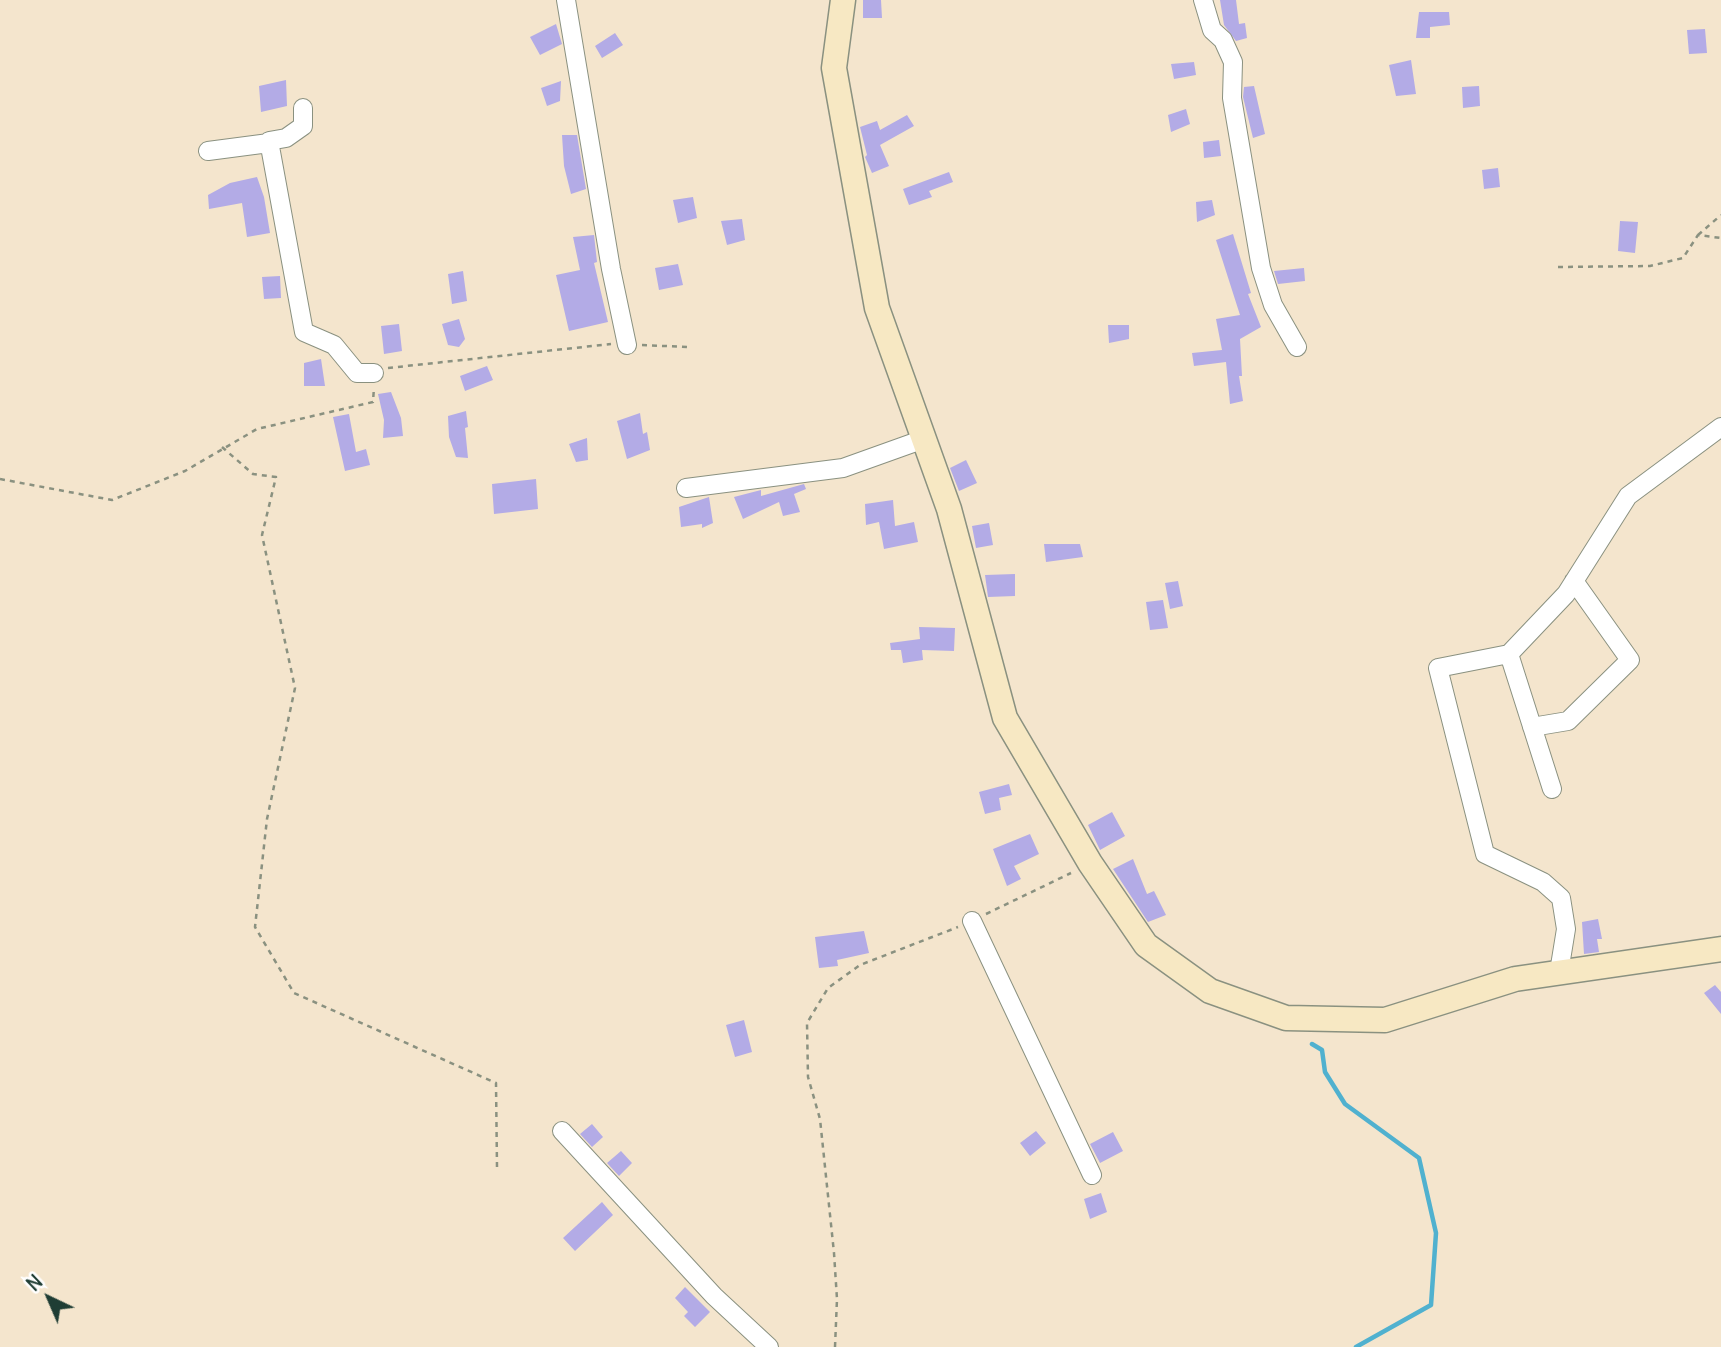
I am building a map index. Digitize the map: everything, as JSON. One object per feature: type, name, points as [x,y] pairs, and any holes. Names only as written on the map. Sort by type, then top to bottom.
[{"type":"street","points":[[566,0],[611,269],[627,345]]},
{"type":"street","points":[[843,0],[834,68],[877,308],[949,509],[1005,718],[1090,863],[1146,945],[1210,991],[1286,1018],[1385,1020],[1515,979],[1721,949]]},
{"type":"street","points":[[1203,0],[1212,30],[1223,40],[1233,62],[1232,98],[1261,268],[1273,305],[1297,347]]},
{"type":"street","points":[[208,151],[269,143],[286,138],[303,126],[303,107]]},
{"type":"street","points":[[269,143],[304,332],[334,345],[357,373],[374,373]]},
{"type":"street","points":[[1559,972],[1566,929],[1561,898],[1543,881],[1485,854],[1438,668],[1509,654],[1566,594],[1628,496],[1721,427]]},
{"type":"street","points":[[686,488],[843,468],[924,439]]},
{"type":"street","points":[[1532,727],[1568,721],[1630,660],[1574,580]]},
{"type":"street","points":[[1509,654],[1552,789]]},
{"type":"street","points":[[972,921],[1091,1175]]},
{"type":"street","points":[[562,1131],[714,1296],[769,1347]]},
{"type":"path","points":[[1558,267],[1650,266],[1684,258],[1698,235],[1721,215]]},
{"type":"path","points":[[1698,235],[1721,238]]},
{"type":"path","points":[[0,479],[112,500],[186,471],[222,447],[257,429],[373,402],[374,373],[513,353],[603,344],[687,347]]},
{"type":"path","points":[[222,447],[253,474],[276,477],[262,535],[295,688],[267,819],[255,927],[294,993],[495,1083],[497,1167]]},
{"type":"path","points":[[835,1347],[837,1299],[834,1253],[820,1119],[808,1077],[807,1023],[828,988],[860,965],[972,921],[1090,863]]},
{"type":"building","points":[[863,0],[881,0],[882,18],[863,18]]},
{"type":"building","points":[[1220,0],[1236,0],[1239,24],[1245,23],[1247,38],[1236,41],[1224,25]]},
{"type":"building","points":[[1419,12],[1449,12],[1450,25],[1430,27],[1430,38],[1416,38]]},
{"type":"building","points":[[556,24],[562,44],[540,55],[530,37]]},
{"type":"building","points":[[1705,29],[1707,53],[1689,54],[1687,30]]},
{"type":"building","points":[[615,33],[623,45],[602,58],[595,46]]},
{"type":"building","points":[[1411,60],[1416,94],[1396,96],[1389,65]]},
{"type":"building","points":[[1194,62],[1196,75],[1174,79],[1171,64]]},
{"type":"building","points":[[286,80],[287,106],[261,112],[259,86]]},
{"type":"building","points":[[561,81],[560,101],[547,106],[541,88]]},
{"type":"building","points":[[1254,86],[1265,134],[1253,138],[1243,97],[1244,87]]},
{"type":"building","points":[[1479,86],[1480,106],[1463,108],[1462,87]]},
{"type":"building","points":[[1186,109],[1190,124],[1171,132],[1168,115]]},
{"type":"building","points":[[907,115],[914,126],[880,145],[889,166],[872,173],[865,157],[867,155],[860,127],[877,121],[880,130]]},
{"type":"building","points":[[562,135],[577,135],[586,189],[571,194],[564,166]]},
{"type":"building","points":[[1219,140],[1221,156],[1204,158],[1203,142]]},
{"type":"building","points":[[1498,168],[1500,187],[1484,189],[1482,170]]},
{"type":"building","points":[[949,172],[953,182],[929,191],[932,197],[909,205],[903,189]]},
{"type":"building","points":[[257,177],[264,197],[270,233],[247,237],[242,203],[209,209],[208,195],[230,183]]},
{"type":"building","points":[[693,197],[697,218],[678,223],[673,200]]},
{"type":"building","points":[[1212,200],[1215,215],[1197,222],[1196,202]]},
{"type":"building","points":[[742,219],[745,240],[727,245],[721,221]]},
{"type":"building","points":[[1620,221],[1638,222],[1635,253],[1618,251]]},
{"type":"building","points":[[1233,234],[1251,293],[1248,294],[1261,327],[1240,339],[1242,376],[1239,376],[1243,401],[1230,404],[1226,362],[1194,366],[1192,353],[1222,350],[1216,319],[1240,315],[1216,240]]},
{"type":"building","points":[[594,235],[597,262],[594,263],[608,322],[569,331],[556,275],[580,270],[573,237]]},
{"type":"building","points":[[678,264],[683,285],[659,290],[655,268]]},
{"type":"building","points":[[1304,268],[1305,281],[1278,284],[1274,271]]},
{"type":"building","points":[[463,271],[467,301],[452,304],[448,274]]},
{"type":"building","points":[[280,276],[281,298],[264,299],[262,277]]},
{"type":"building","points":[[459,319],[465,339],[459,347],[448,345],[442,324]]},
{"type":"building","points":[[399,324],[402,351],[384,354],[381,326]]},
{"type":"building","points":[[1108,325],[1129,325],[1129,339],[1109,343]]},
{"type":"building","points":[[321,359],[325,386],[304,386],[304,363]]},
{"type":"building","points":[[487,366],[493,380],[465,391],[460,376]]},
{"type":"building","points":[[391,392],[401,418],[403,436],[383,438],[384,420],[378,394]]},
{"type":"building","points":[[466,411],[468,458],[456,457],[449,437],[448,416]]},
{"type":"building","points":[[640,413],[643,434],[647,432],[650,450],[627,459],[617,421]]},
{"type":"building","points":[[349,414],[356,452],[366,449],[370,465],[345,471],[333,417]]},
{"type":"building","points":[[587,438],[588,460],[576,462],[569,444]]},
{"type":"building","points":[[966,460],[977,483],[959,491],[950,468]]},
{"type":"building","points":[[536,479],[538,509],[494,514],[492,484]]},
{"type":"building","points":[[804,484],[806,489],[794,494],[800,512],[783,516],[779,502],[743,519],[734,497],[761,490],[761,496]]},
{"type":"building","points":[[709,497],[713,523],[702,528],[702,524],[681,527],[679,507]]},
{"type":"building","points":[[893,500],[895,526],[914,522],[918,542],[884,549],[879,522],[866,525],[865,504]]},
{"type":"building","points":[[989,523],[993,545],[976,548],[972,526]]},
{"type":"building","points":[[1044,544],[1080,544],[1083,557],[1046,562]]},
{"type":"building","points":[[1015,574],[1015,596],[988,597],[985,575]]},
{"type":"building","points":[[1178,581],[1183,606],[1170,609],[1165,583]]},
{"type":"building","points":[[1163,600],[1168,628],[1150,630],[1146,602]]},
{"type":"building","points":[[919,627],[955,628],[954,651],[922,650],[923,660],[903,663],[901,650],[891,650],[890,643],[920,639]]},
{"type":"building","points":[[1009,784],[1012,795],[999,798],[1001,810],[985,814],[979,792]]},
{"type":"building","points":[[1112,812],[1125,836],[1100,850],[1088,825]]},
{"type":"building","points":[[1030,834],[1039,854],[1014,866],[1021,879],[1007,886],[993,849]]},
{"type":"building","points":[[1133,859],[1147,894],[1154,891],[1166,915],[1148,922],[1113,869]]},
{"type":"building","points":[[1598,919],[1602,939],[1597,939],[1599,952],[1584,954],[1582,922]]},
{"type":"building","points":[[864,931],[869,953],[837,960],[838,966],[819,968],[815,937]]},
{"type":"building","points":[[1715,985],[1721,992],[1721,1014],[1704,993]]},
{"type":"building","points":[[744,1020],[752,1052],[735,1057],[726,1025]]},
{"type":"building","points":[[592,1124],[603,1137],[592,1147],[580,1134]]},
{"type":"building","points":[[1036,1131],[1046,1143],[1030,1156],[1020,1143]]},
{"type":"building","points":[[1113,1132],[1123,1151],[1100,1163],[1090,1144]]},
{"type":"building","points":[[621,1151],[632,1163],[619,1176],[607,1163]]},
{"type":"building","points":[[1101,1193],[1107,1212],[1090,1219],[1084,1199]]},
{"type":"building","points":[[602,1202],[613,1215],[575,1251],[563,1238]]},
{"type":"building","points":[[685,1287],[710,1312],[695,1327],[684,1316],[688,1312],[675,1298]]},
{"type":"waterway","points":[[1312,1044],[1322,1050],[1325,1072],[1345,1104],[1419,1158],[1436,1233],[1431,1305],[1356,1347]]}]
